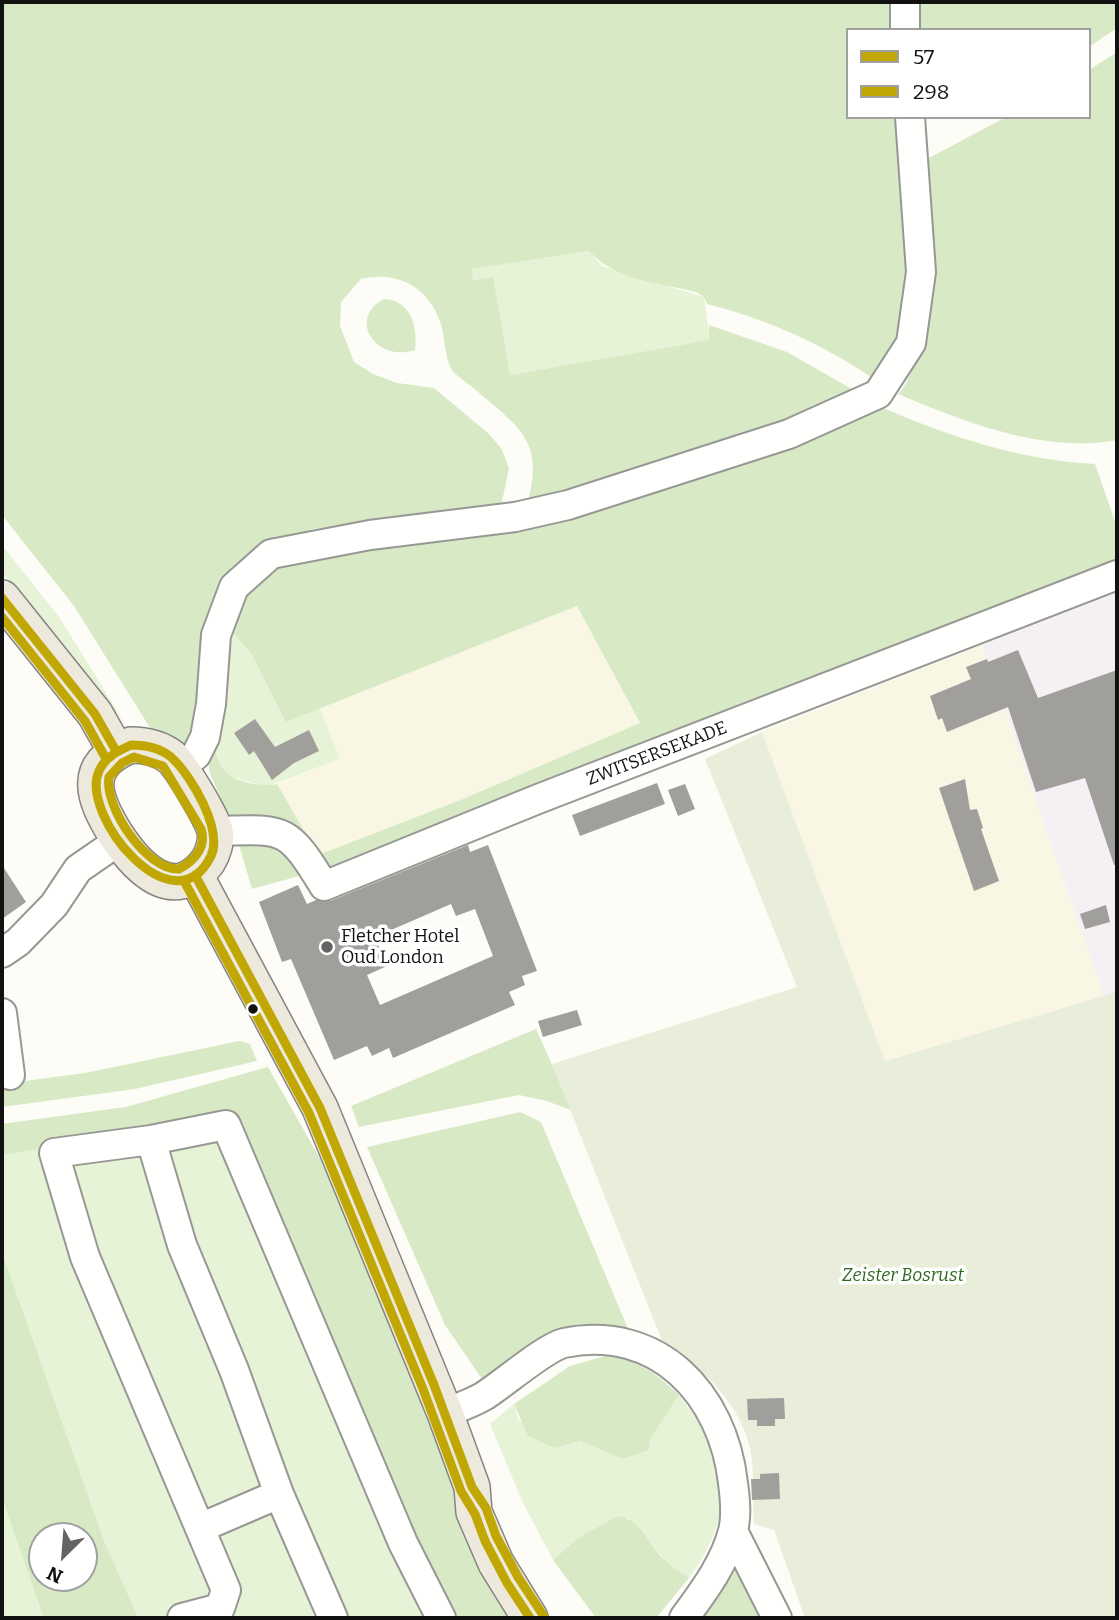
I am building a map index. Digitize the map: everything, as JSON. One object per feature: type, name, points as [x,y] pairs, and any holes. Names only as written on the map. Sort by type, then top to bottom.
[{"type":"main road","points":[[2,598],[95,714],[116,751]]},
{"type":"main road","points":[[143,745],[164,753],[181,768],[215,831],[215,846],[210,859],[195,875],[176,880],[147,874],[120,841],[97,805],[96,791],[103,762],[116,751],[143,745]]},
{"type":"main road","points":[[195,875],[320,1108],[445,1413],[472,1487],[486,1508],[496,1536],[518,1577],[545,1618]]},
{"type":"main road","points":[[472,1487],[474,1512],[495,1563],[530,1618]]},
{"type":"street","points":[[905,2],[905,28]]},
{"type":"street","points":[[181,768],[196,755],[205,737],[211,704],[216,635],[234,587],[271,554],[370,535],[515,517],[568,505],[789,434],[878,394],[911,343],[921,272],[910,119]]},
{"type":"street","name":"ZWITSERSEKADE","points":[[215,831],[255,828],[286,837],[298,844],[324,886],[538,799],[1117,575]]},
{"type":"street","points":[[2,953],[18,942],[54,905],[78,869],[120,841]]},
{"type":"street","points":[[2,1013],[10,1075]]},
{"type":"street","points":[[182,1618],[229,1613],[226,1590],[85,1257],[54,1153],[150,1140],[226,1125],[403,1543],[441,1618]]},
{"type":"street","points":[[150,1140],[182,1245],[234,1370],[279,1494],[333,1618]]},
{"type":"street","points":[[445,1413],[483,1396],[562,1343],[621,1340],[674,1365],[709,1403],[731,1460],[735,1501],[733,1531],[713,1579],[684,1618]]},
{"type":"street","points":[[200,1528],[279,1494]]},
{"type":"street","points":[[733,1531],[777,1618]]},
{"type":"shaded area","points":[[1117,593],[1117,993],[1104,997],[982,645]]},
{"type":"shaded area","points":[[577,606],[640,724],[463,799],[318,855],[277,784],[340,759],[320,708]]},
{"type":"shaded area","points":[[982,645],[1104,996],[885,1061],[762,732]]},
{"type":"green space","points":[[2,2],[891,2],[891,28],[846,28],[846,119],[896,119],[907,224],[909,279],[903,327],[891,354],[874,379],[794,334],[707,304],[704,297],[696,292],[625,274],[600,261],[589,251],[472,269],[473,280],[493,277],[510,375],[709,340],[709,325],[787,352],[857,392],[812,415],[528,502],[533,464],[525,438],[505,415],[452,370],[442,328],[430,303],[422,293],[401,280],[388,277],[361,279],[341,302],[340,326],[354,362],[373,374],[397,383],[434,388],[489,434],[501,448],[509,468],[501,507],[313,529],[251,553],[225,582],[200,711],[180,752],[162,747],[74,606],[2,515]]},
{"type":"green space","points":[[917,2],[1117,2],[1117,28],[1091,46],[1091,28],[917,28]]},
{"type":"green space","points":[[1117,52],[1117,440],[1062,443],[1034,439],[978,425],[898,394],[907,381],[923,341],[932,290],[932,239],[925,160],[1002,119],[1091,119],[1091,69]]},
{"type":"green space","points":[[589,251],[602,266],[704,297],[710,340],[510,375],[492,277],[473,280],[471,269]]},
{"type":"green space","points":[[384,299],[401,304],[411,316],[415,332],[415,350],[389,350],[378,345],[371,337],[367,317],[373,307]]},
{"type":"green space","points":[[881,407],[986,445],[1040,458],[1095,464],[1117,527],[1117,562],[332,867],[252,889],[236,835],[209,771],[211,739],[220,763],[229,774],[249,783],[277,784],[318,855],[463,799],[640,723],[577,606],[286,722],[251,653],[229,629],[250,582],[277,564],[665,489]]},
{"type":"green space","points":[[2,545],[59,617],[124,722],[2,573]]},
{"type":"green space","points":[[229,629],[251,653],[286,721],[320,708],[340,759],[266,787],[230,776],[223,770],[211,739]]},
{"type":"green space","name":"Zeister Bosrust","points":[[762,732],[885,1061],[1117,992],[1117,1618],[805,1618],[774,1530],[754,1524],[752,1457],[745,1431],[717,1387],[692,1363],[663,1343],[552,1064],[797,987],[705,759]]},
{"type":"green space","points":[[536,1029],[573,1111],[547,1101],[519,1095],[359,1127],[351,1106]]},
{"type":"green space","points":[[239,1041],[250,1044],[257,1061],[135,1089],[2,1107],[2,1084],[85,1073]]},
{"type":"green space","points":[[268,1067],[514,1618],[2,1618],[2,1124],[126,1107]]},
{"type":"green space","points":[[268,1067],[348,1208],[514,1618],[447,1618],[408,1541],[240,1116],[2,1155],[2,1124],[126,1107]]},
{"type":"green space","points":[[520,1112],[541,1122],[629,1331],[610,1326],[572,1332],[535,1350],[484,1382],[445,1325],[367,1147]]},
{"type":"green space","points":[[2,1253],[97,1522],[28,1522],[28,1572],[2,1498]]},
{"type":"green space","points":[[605,1356],[627,1360],[645,1368],[679,1395],[650,1439],[649,1450],[622,1459],[580,1441],[555,1448],[528,1436],[514,1404],[570,1366]]},
{"type":"green space","points":[[679,1395],[712,1445],[718,1463],[722,1498],[715,1531],[689,1578],[666,1561],[628,1518],[578,1538],[553,1560],[523,1503],[490,1424],[514,1404],[518,1419],[555,1448],[580,1441],[622,1459],[649,1450],[650,1439]]},
{"type":"green space","points":[[618,1516],[634,1523],[660,1555],[689,1578],[656,1618],[596,1618],[553,1560],[578,1538]]},
{"type":"green space","points":[[98,1524],[138,1618],[44,1618],[35,1592],[98,1592]]},
{"type":"green space","points":[[747,1524],[776,1618],[691,1618]]},
{"type":"building","points":[[1018,650],[1038,698],[1117,670],[1117,865],[1114,865],[1085,778],[1036,792],[1008,707],[947,732],[942,718],[938,720],[930,696],[971,679],[966,667]]},
{"type":"building","points":[[255,719],[275,747],[309,730],[319,751],[294,763],[272,780],[254,751],[249,755],[234,733]]},
{"type":"building","points":[[965,779],[970,810],[977,809],[999,881],[974,891],[939,788]]},
{"type":"building","points":[[657,783],[665,804],[580,836],[572,815]]},
{"type":"building","points":[[685,784],[695,809],[678,816],[668,790]]},
{"type":"building","name":"Fletcher Hotel Oud London","points":[[468,845],[470,852],[488,845],[537,971],[522,976],[525,985],[509,992],[515,1005],[393,1058],[389,1048],[372,1056],[367,1046],[334,1060],[291,959],[282,962],[259,902],[298,885],[307,904],[316,900],[330,901]],"holes":[[[451,904],[456,916],[475,909],[493,956],[380,1005],[367,975],[387,966],[375,937]]]},
{"type":"building","points":[[2,865],[26,902],[2,919]]},
{"type":"building","points":[[1106,905],[1110,922],[1085,929],[1080,914]]},
{"type":"building","points":[[577,1010],[582,1025],[543,1037],[538,1021]]},
{"type":"building","points":[[784,1398],[785,1419],[775,1419],[775,1426],[757,1426],[757,1420],[748,1420],[747,1399]]},
{"type":"building","points":[[779,1473],[780,1499],[752,1500],[751,1479],[760,1479],[760,1474]]},
{"type":"transit line","name":"57","points":[[2,598],[95,714],[116,751]]},
{"type":"transit line","name":"298","points":[[2,617],[85,721],[105,757]]},
{"type":"transit line","name":"57","points":[[131,745],[152,748],[171,757],[188,777],[203,804],[213,832],[214,845],[211,856],[195,876],[175,881],[154,874],[134,858],[116,837],[103,813],[97,790],[99,771],[108,758],[131,745]]},
{"type":"transit line","name":"298","points":[[134,757],[163,766],[201,829],[202,842],[198,853],[179,869],[166,867],[141,848],[120,820],[113,804],[109,777],[122,763],[134,757]]},
{"type":"transit line","name":"57","points":[[195,875],[320,1108],[434,1385],[472,1487],[486,1508],[496,1536],[518,1577],[545,1618]]},
{"type":"transit line","name":"298","points":[[184,881],[309,1113],[423,1389],[461,1491],[475,1514],[485,1541],[507,1583],[530,1618]]},
{"type":"place","name":"Fletcher Hotel Oud London","points":[[327,947]]}]
